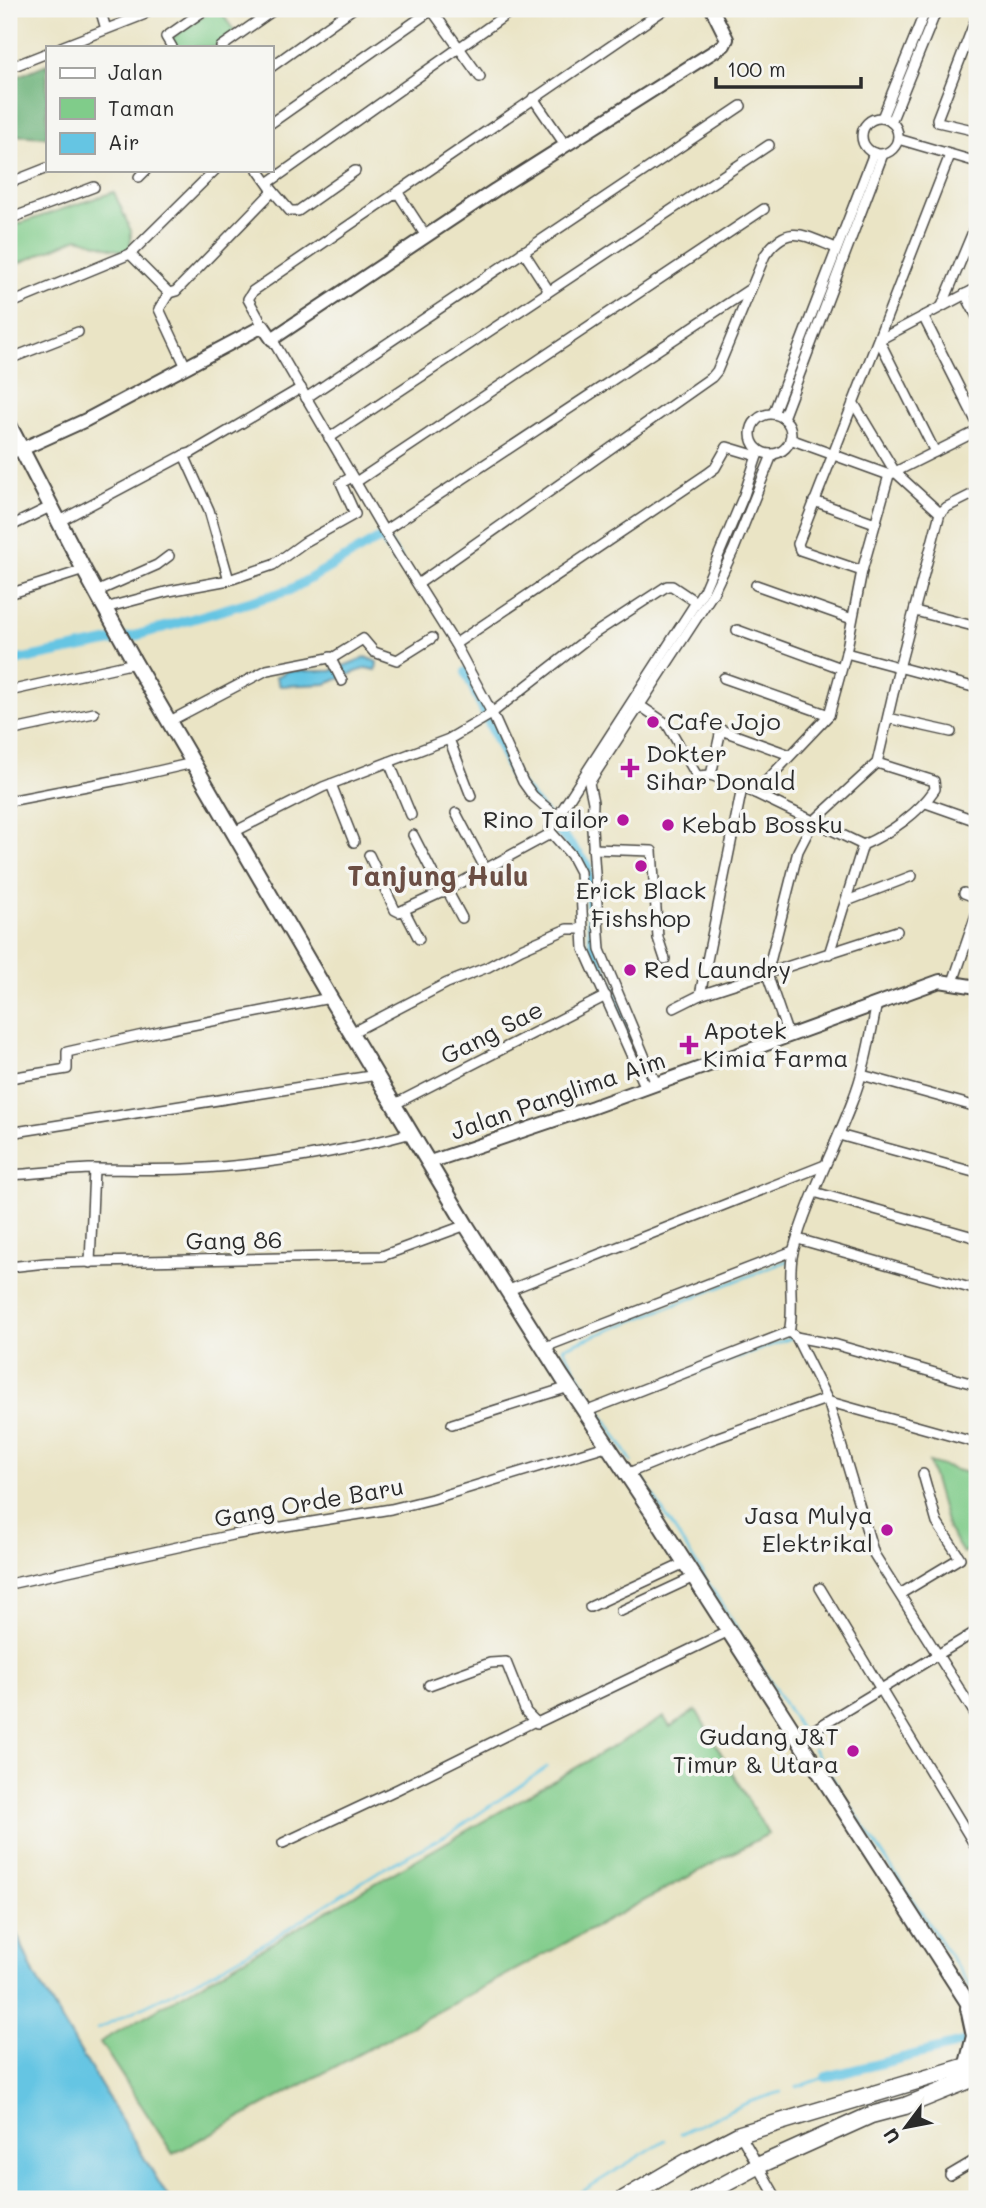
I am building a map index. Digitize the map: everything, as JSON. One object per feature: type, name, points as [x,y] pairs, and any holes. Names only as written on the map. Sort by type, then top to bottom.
[{"type":"highway","points":[[624,2199],[740,2134],[861,2098],[973,2069]]},
{"type":"highway","points":[[697,2199],[758,2166],[871,2115],[905,2106],[973,2069]]},
{"type":"main road","points":[[9,425],[15,452],[50,507],[135,663],[330,998],[430,1162],[461,1227],[509,1290],[585,1412],[977,2017]]},
{"type":"main road","points":[[966,2001],[973,2024],[973,2069]]},
{"type":"street","points":[[100,9],[106,30]]},
{"type":"street","points":[[64,46],[106,30],[149,9]]},
{"type":"street","points":[[171,46],[166,37],[206,9]]},
{"type":"street","points":[[222,46],[275,9]]},
{"type":"street","points":[[273,66],[352,9]]},
{"type":"street","points":[[273,122],[432,9],[480,77]]},
{"type":"street","points":[[186,367],[159,309],[169,293],[176,291],[271,187],[514,9]]},
{"type":"street","points":[[556,817],[533,796],[523,782],[487,717],[455,644],[384,531],[248,299],[249,295],[533,97],[665,9]]},
{"type":"street","points":[[272,339],[426,236],[724,45],[727,39],[712,9]]},
{"type":"street","points":[[887,120],[926,9]]},
{"type":"street","points":[[887,120],[937,9]]},
{"type":"street","points":[[977,16],[937,119],[938,122],[977,131]]},
{"type":"street","points":[[9,68],[46,53]]},
{"type":"street","points":[[533,97],[566,146]]},
{"type":"street","points":[[306,398],[741,106]]},
{"type":"street","points":[[887,120],[895,127],[898,139],[890,151],[879,153],[863,143],[861,135],[868,122],[887,120]]},
{"type":"street","points":[[898,139],[977,162]]},
{"type":"street","points":[[329,438],[769,145]]},
{"type":"street","points":[[773,414],[836,248],[879,153]]},
{"type":"street","points":[[783,418],[879,153]]},
{"type":"street","points":[[862,571],[800,550],[798,544],[950,155]]},
{"type":"street","points":[[9,183],[46,168]]},
{"type":"street","points":[[260,172],[290,211],[298,211],[355,171]]},
{"type":"street","points":[[9,304],[130,254],[213,172]]},
{"type":"street","points":[[9,219],[94,187]]},
{"type":"street","points":[[398,192],[426,236]]},
{"type":"street","points":[[105,608],[169,591],[229,580],[274,565],[305,542],[355,514],[341,483],[354,480],[764,209]]},
{"type":"street","points":[[942,306],[977,222]]},
{"type":"street","points":[[418,584],[712,377],[722,360],[765,255],[774,243],[798,233],[836,248]]},
{"type":"street","points":[[523,251],[549,291]]},
{"type":"street","points":[[130,254],[169,293]]},
{"type":"street","points":[[879,340],[977,288]]},
{"type":"street","points":[[384,531],[750,289]]},
{"type":"street","points":[[965,294],[977,317]]},
{"type":"street","points":[[923,316],[977,423]]},
{"type":"street","points":[[15,452],[55,436],[263,326]]},
{"type":"street","points":[[9,359],[78,332]]},
{"type":"street","points":[[879,340],[935,452]]},
{"type":"street","points":[[58,522],[186,458],[301,388]]},
{"type":"street","points":[[853,402],[892,473],[940,513]]},
{"type":"street","points":[[455,644],[707,474],[715,468],[727,447],[757,453],[780,452],[790,439],[790,428],[783,418],[773,414],[762,416],[751,427],[752,442],[757,453],[714,569],[585,781]]},
{"type":"street","points":[[790,439],[892,473],[977,431]]},
{"type":"street","points":[[369,855],[395,910],[399,912],[486,870],[549,830],[639,705],[713,593],[734,549],[772,454]]},
{"type":"street","points":[[186,458],[209,510],[229,580]]},
{"type":"street","points":[[755,793],[829,715],[846,653],[862,571],[892,473]]},
{"type":"street","points":[[788,1035],[767,974],[798,851],[813,822],[877,763],[940,513],[977,492]]},
{"type":"street","points":[[814,501],[875,523]]},
{"type":"street","points":[[9,527],[50,507]]},
{"type":"street","points":[[96,592],[158,565],[169,556]]},
{"type":"street","points":[[9,594],[84,570]]},
{"type":"street","points":[[234,832],[331,784],[449,739],[487,717],[592,635],[667,586],[673,586],[696,602]]},
{"type":"street","points":[[756,586],[852,619]]},
{"type":"street","points":[[915,611],[977,627]]},
{"type":"street","points":[[737,630],[841,668]]},
{"type":"street","points":[[170,721],[267,670],[330,657],[363,639],[374,652],[397,660],[432,638]]},
{"type":"street","points":[[846,653],[973,687]]},
{"type":"street","points":[[330,657],[342,681]]},
{"type":"street","points":[[9,691],[135,663]]},
{"type":"street","points":[[724,677],[829,715]]},
{"type":"street","points":[[639,705],[667,724],[697,776],[711,775],[755,793],[863,845]]},
{"type":"street","points":[[9,731],[94,713]]},
{"type":"street","points":[[888,718],[951,732]]},
{"type":"street","points":[[711,775],[720,730],[790,755]]},
{"type":"street","points":[[449,739],[471,796]]},
{"type":"street","points":[[389,762],[411,815]]},
{"type":"street","points":[[9,801],[193,763]]},
{"type":"street","points":[[829,954],[863,845],[884,834],[926,803],[935,789],[934,781],[877,763]]},
{"type":"street","points":[[585,781],[593,802],[593,849],[600,950],[651,1086]]},
{"type":"street","points":[[331,784],[354,842]]},
{"type":"street","points":[[700,995],[742,789]]},
{"type":"street","points":[[926,803],[977,821]]},
{"type":"street","points":[[456,813],[486,870]]},
{"type":"street","points":[[549,830],[571,855],[580,872],[584,949],[651,1086]]},
{"type":"street","points":[[413,835],[462,918]]},
{"type":"street","points":[[593,849],[652,851],[658,938],[665,959]]},
{"type":"street","points":[[847,901],[912,876]]},
{"type":"street","points":[[964,893],[977,898]]},
{"type":"street","points":[[404,910],[419,939]]},
{"type":"street","points":[[953,982],[977,912]]},
{"type":"street","points":[[351,1033],[447,983],[488,967],[521,949],[567,929],[581,929]]},
{"type":"street","points":[[674,1008],[700,995],[897,931]]},
{"type":"street","name":"Jalan Panglima Aim","points":[[430,1162],[651,1086],[940,981],[977,987]]},
{"type":"street","name":"Gang Sae","points":[[395,1104],[606,996]]},
{"type":"street","points":[[9,1078],[67,1069],[67,1052],[330,998]]},
{"type":"street","points":[[877,1003],[862,1075],[793,1251],[790,1293],[792,1335],[828,1401],[874,1554],[976,1714]]},
{"type":"street","points":[[9,1133],[377,1074]]},
{"type":"street","points":[[862,1075],[977,1107]]},
{"type":"street","points":[[9,1175],[94,1169],[184,1169],[263,1163],[372,1144],[412,1133]]},
{"type":"street","points":[[839,1135],[977,1173]]},
{"type":"street","points":[[509,1290],[825,1165]]},
{"type":"street","points":[[90,1263],[94,1169]]},
{"type":"street","points":[[814,1192],[977,1238]]},
{"type":"street","name":"Gang 86","points":[[9,1267],[46,1263],[382,1256],[461,1227]]},
{"type":"street","points":[[798,1239],[977,1290]]},
{"type":"street","points":[[544,1347],[793,1251]]},
{"type":"street","points":[[585,1412],[792,1335],[977,1385]]},
{"type":"street","points":[[453,1424],[569,1387]]},
{"type":"street","points":[[626,1474],[770,1417],[816,1402],[828,1401],[977,1443]]},
{"type":"street","name":"Gang Orde Baru","points":[[14,1583],[232,1535],[422,1502],[607,1446]]},
{"type":"street","points":[[900,1594],[960,1558],[937,1523],[923,1474]]},
{"type":"street","points":[[590,1607],[685,1563]]},
{"type":"street","points":[[621,1611],[694,1577]]},
{"type":"street","points":[[820,1588],[974,1844]]},
{"type":"street","points":[[283,1843],[535,1721],[543,1722],[729,1631]]},
{"type":"street","points":[[797,1740],[977,1631]]},
{"type":"street","points":[[429,1685],[490,1663],[506,1662],[517,1694],[526,1712],[535,1721]]},
{"type":"street","points":[[740,2134],[777,2199]]},
{"type":"street","points":[[950,2175],[977,2159]]},
{"type":"green space","points":[[214,9],[219,9],[235,32],[215,46],[176,46],[170,39]]},
{"type":"green space","points":[[46,64],[46,137],[9,135],[9,80]]},
{"type":"green space","points":[[114,192],[131,231],[130,254],[78,238],[10,267],[9,227]]},
{"type":"green space","points":[[929,1462],[977,1476],[977,1544],[963,1553],[948,1529]]},
{"type":"green space","points":[[696,1710],[768,1834],[173,2154],[100,2042],[664,1717],[670,1727]]},
{"type":"water","points":[[366,657],[377,662],[376,670],[366,668],[326,684],[280,686],[276,677],[288,671],[331,671]]},
{"type":"water","points":[[9,1915],[35,1976],[169,2199],[9,2199]]},
{"type":"waterway","points":[[9,662],[131,637],[290,590],[382,537],[398,560]]},
{"type":"waterway","points":[[466,672],[516,782],[587,864],[594,950],[632,1037]]},
{"type":"waterway","points":[[592,1398],[563,1348],[787,1261]]},
{"type":"waterway","points":[[699,1372],[791,1338]]},
{"type":"waterway","points":[[599,1409],[632,1462]]},
{"type":"waterway","points":[[641,1476],[800,1729]]},
{"type":"waterway","points":[[813,1749],[977,1997]]},
{"type":"waterway","points":[[97,2029],[210,1974],[283,1932],[379,1871],[452,1832],[547,1767]]},
{"type":"waterway","points":[[826,2077],[966,2042]]},
{"type":"waterway","points":[[797,2087],[826,2077]]},
{"type":"waterway","points":[[680,2134],[749,2102],[781,2092]]},
{"type":"waterway","points":[[570,2199],[665,2140]]},
{"type":"place","name":"Cafe Jojo","points":[[653,722]]},
{"type":"place","name":"Dokter Sihar Donald","points":[[630,768]]},
{"type":"place","name":"Rino Tailor","points":[[623,820]]},
{"type":"place","name":"Kebab Bossku","points":[[668,825]]},
{"type":"place","name":"Erick Black Fishshop","points":[[641,866]]},
{"type":"place","name":"Red Laundry","points":[[630,970]]},
{"type":"place","name":"Apotek Kimia Farma","points":[[689,1045]]},
{"type":"place","name":"Jasa Mulya Elektrikal","points":[[887,1530]]},
{"type":"place","name":"Gudang J&T Timur & Utara","points":[[853,1751]]},
{"type":"district","name":"Tanjung Hulu","points":[[438,876]]}]
